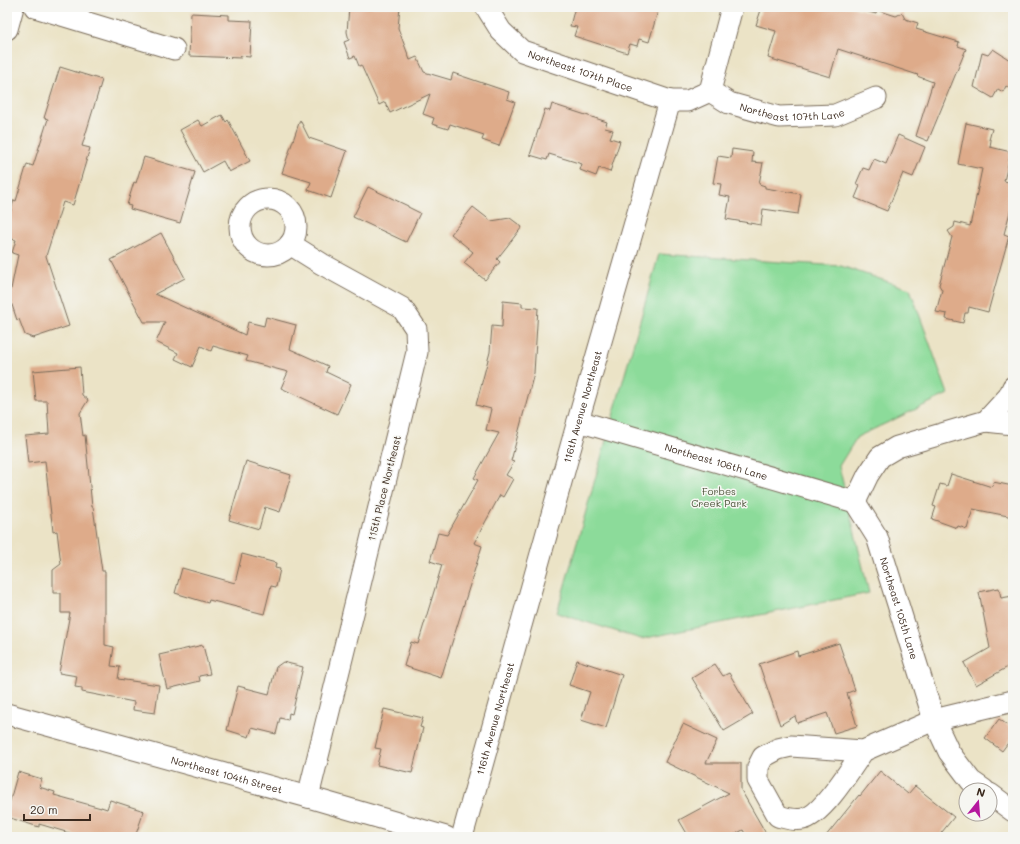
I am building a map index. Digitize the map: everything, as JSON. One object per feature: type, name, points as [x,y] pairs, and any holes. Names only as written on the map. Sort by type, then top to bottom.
[{"type":"street","points":[[7,29],[13,7]]},
{"type":"street","points":[[35,7],[174,49]]},
{"type":"street","name":"Northeast 107th Place","points":[[486,7],[501,31],[522,51],[670,102]]},
{"type":"street","points":[[670,102],[688,101],[710,91],[732,7]]},
{"type":"street","name":"Northeast 107th Lane","points":[[710,91],[730,104],[779,117],[835,115],[876,98]]},
{"type":"street","name":"116th Avenue Northeast","points":[[462,837],[578,422],[670,102]]},
{"type":"street","name":"115th Place Northeast","points":[[290,244],[322,264],[402,308],[416,329],[417,352],[308,797]]},
{"type":"street","points":[[986,421],[1009,396],[1013,387]]},
{"type":"street","points":[[855,502],[868,475],[880,457],[898,447],[986,421],[1013,424]]},
{"type":"street","name":"Northeast 106th Lane","points":[[578,422],[855,502]]},
{"type":"street","name":"Northeast 105th Lane","points":[[855,502],[877,537],[934,720],[949,752],[973,782]]},
{"type":"street","points":[[863,751],[840,785],[813,815],[803,819],[790,819],[778,816],[758,780],[758,767],[763,757],[778,749],[791,746],[863,751],[934,720],[1013,701]]},
{"type":"street","name":"Northeast 104th Street","points":[[7,714],[308,797],[446,837]]},
{"type":"street","points":[[998,800],[1013,811]]},
{"type":"green space","name":"Forbes Creek Park","points":[[659,254],[841,266],[910,289],[948,394],[857,437],[839,466],[869,593],[641,639],[557,613]]},
{"type":"building","points":[[349,7],[400,7],[398,28],[410,60],[417,57],[424,72],[451,80],[453,73],[509,92],[507,99],[515,102],[499,146],[482,140],[484,135],[450,124],[448,129],[432,124],[434,118],[423,114],[430,94],[390,113],[385,102],[379,105],[361,65],[359,66],[355,56],[350,58],[344,42],[349,40],[347,32]]},
{"type":"building","points":[[575,7],[659,7],[649,42],[639,39],[637,46],[630,44],[627,53],[574,36],[577,27],[570,26]]},
{"type":"building","points":[[762,7],[852,7],[876,14],[877,10],[896,16],[902,13],[905,19],[918,23],[916,29],[959,42],[958,46],[966,49],[928,141],[916,136],[933,82],[917,76],[918,75],[838,49],[830,77],[768,58],[776,31],[756,25]]},
{"type":"building","points":[[191,13],[229,15],[229,20],[252,21],[250,57],[189,56]]},
{"type":"building","points":[[993,49],[1013,62],[1013,90],[1006,86],[1003,92],[998,89],[993,98],[974,87],[982,53],[988,55]]},
{"type":"building","points":[[60,67],[102,80],[82,146],[90,148],[73,205],[63,202],[46,256],[69,326],[33,338],[25,335],[19,319],[17,320],[7,290],[11,289],[18,255],[12,253],[16,240],[7,238],[7,223],[14,200],[16,201],[27,164],[33,166],[48,119],[44,118]]},
{"type":"building","points":[[552,104],[607,122],[605,128],[613,130],[610,138],[620,141],[610,172],[599,168],[596,176],[580,170],[582,164],[549,154],[547,160],[530,155],[545,109],[550,111]]},
{"type":"building","points":[[222,115],[226,122],[228,120],[250,161],[229,172],[223,161],[203,172],[180,130],[198,120],[202,126]]},
{"type":"building","points":[[300,120],[309,138],[347,151],[331,198],[308,190],[311,182],[282,173]]},
{"type":"building","points":[[966,123],[992,129],[989,140],[991,140],[990,147],[1011,152],[1004,181],[1013,183],[1013,201],[1004,234],[1009,236],[988,312],[969,307],[968,313],[965,313],[963,323],[946,319],[947,314],[936,312],[942,290],[939,285],[952,237],[948,231],[954,227],[955,222],[970,226],[982,169],[958,164]]},
{"type":"building","points":[[898,135],[925,147],[913,177],[903,173],[887,211],[855,198],[860,186],[856,184],[863,168],[869,170],[874,159],[886,164]]},
{"type":"building","points":[[732,149],[753,152],[752,162],[763,163],[759,184],[765,186],[765,188],[801,194],[798,214],[763,209],[761,225],[726,219],[730,197],[719,195],[721,184],[713,183],[718,156],[731,158]]},
{"type":"building","points":[[144,157],[195,172],[180,223],[130,209],[131,206],[127,205]]},
{"type":"building","points":[[368,187],[420,213],[406,242],[353,217]]},
{"type":"building","points":[[473,207],[491,221],[510,218],[522,227],[497,259],[500,262],[485,280],[464,263],[473,252],[451,234]]},
{"type":"building","points":[[161,233],[185,278],[155,294],[245,335],[248,322],[264,326],[266,317],[296,325],[290,349],[328,366],[326,372],[351,384],[337,414],[281,388],[288,372],[246,361],[248,356],[213,346],[211,351],[201,346],[192,367],[175,359],[178,353],[156,342],[165,322],[144,322],[111,260]]},
{"type":"building","points":[[503,301],[522,303],[522,307],[538,308],[534,373],[511,461],[514,462],[506,475],[513,479],[503,497],[500,495],[474,543],[482,546],[441,678],[404,666],[411,642],[418,644],[442,565],[430,561],[438,533],[447,535],[478,480],[474,478],[499,433],[486,430],[491,409],[476,405],[490,352],[492,326],[502,327]]},
{"type":"building","points":[[80,367],[82,395],[88,400],[80,413],[83,436],[85,435],[92,507],[102,571],[105,571],[105,645],[114,647],[111,666],[120,667],[118,679],[159,685],[155,713],[133,710],[134,702],[82,692],[82,688],[75,687],[77,676],[59,673],[70,613],[61,613],[61,593],[53,593],[53,570],[61,564],[57,531],[53,532],[45,461],[28,463],[25,436],[49,434],[47,401],[36,401],[33,371]]},
{"type":"building","points":[[246,461],[291,475],[280,512],[265,507],[259,529],[229,520]]},
{"type":"building","points":[[951,474],[992,487],[993,482],[1013,486],[1013,517],[973,509],[967,529],[958,526],[957,528],[932,519],[936,507],[933,506],[940,484],[947,486]]},
{"type":"building","points":[[242,554],[276,563],[275,568],[280,569],[276,587],[271,586],[264,614],[209,600],[208,603],[175,593],[182,568],[235,583]]},
{"type":"building","points":[[999,588],[1001,598],[1013,596],[1013,664],[976,685],[964,663],[990,648],[979,592]]},
{"type":"building","points":[[839,643],[855,690],[847,693],[857,726],[834,733],[827,713],[797,723],[795,716],[780,725],[759,664],[797,651],[798,656]]},
{"type":"building","points":[[203,645],[210,674],[199,676],[200,681],[167,689],[159,655]]},
{"type":"building","points":[[577,660],[622,675],[606,728],[581,720],[590,692],[569,685]]},
{"type":"building","points":[[283,662],[303,667],[292,714],[289,713],[288,720],[280,718],[276,734],[252,728],[249,737],[227,730],[238,686],[269,694],[276,667]]},
{"type":"building","points":[[715,664],[723,676],[729,673],[753,714],[724,731],[692,678]]},
{"type":"building","points":[[384,709],[423,718],[420,727],[423,728],[412,773],[377,765],[381,749],[375,748]]},
{"type":"building","points":[[999,719],[1013,729],[1013,736],[1002,751],[985,738]]},
{"type":"building","points":[[683,724],[717,740],[706,763],[741,763],[741,790],[768,837],[747,837],[743,830],[730,837],[689,837],[679,820],[729,793],[665,762]]},
{"type":"building","points":[[880,771],[908,794],[915,786],[954,817],[938,837],[825,837]]},
{"type":"building","points":[[18,772],[42,779],[39,787],[55,792],[54,795],[107,809],[110,800],[144,811],[135,837],[83,837],[39,824],[39,827],[7,817],[7,811]]}]
